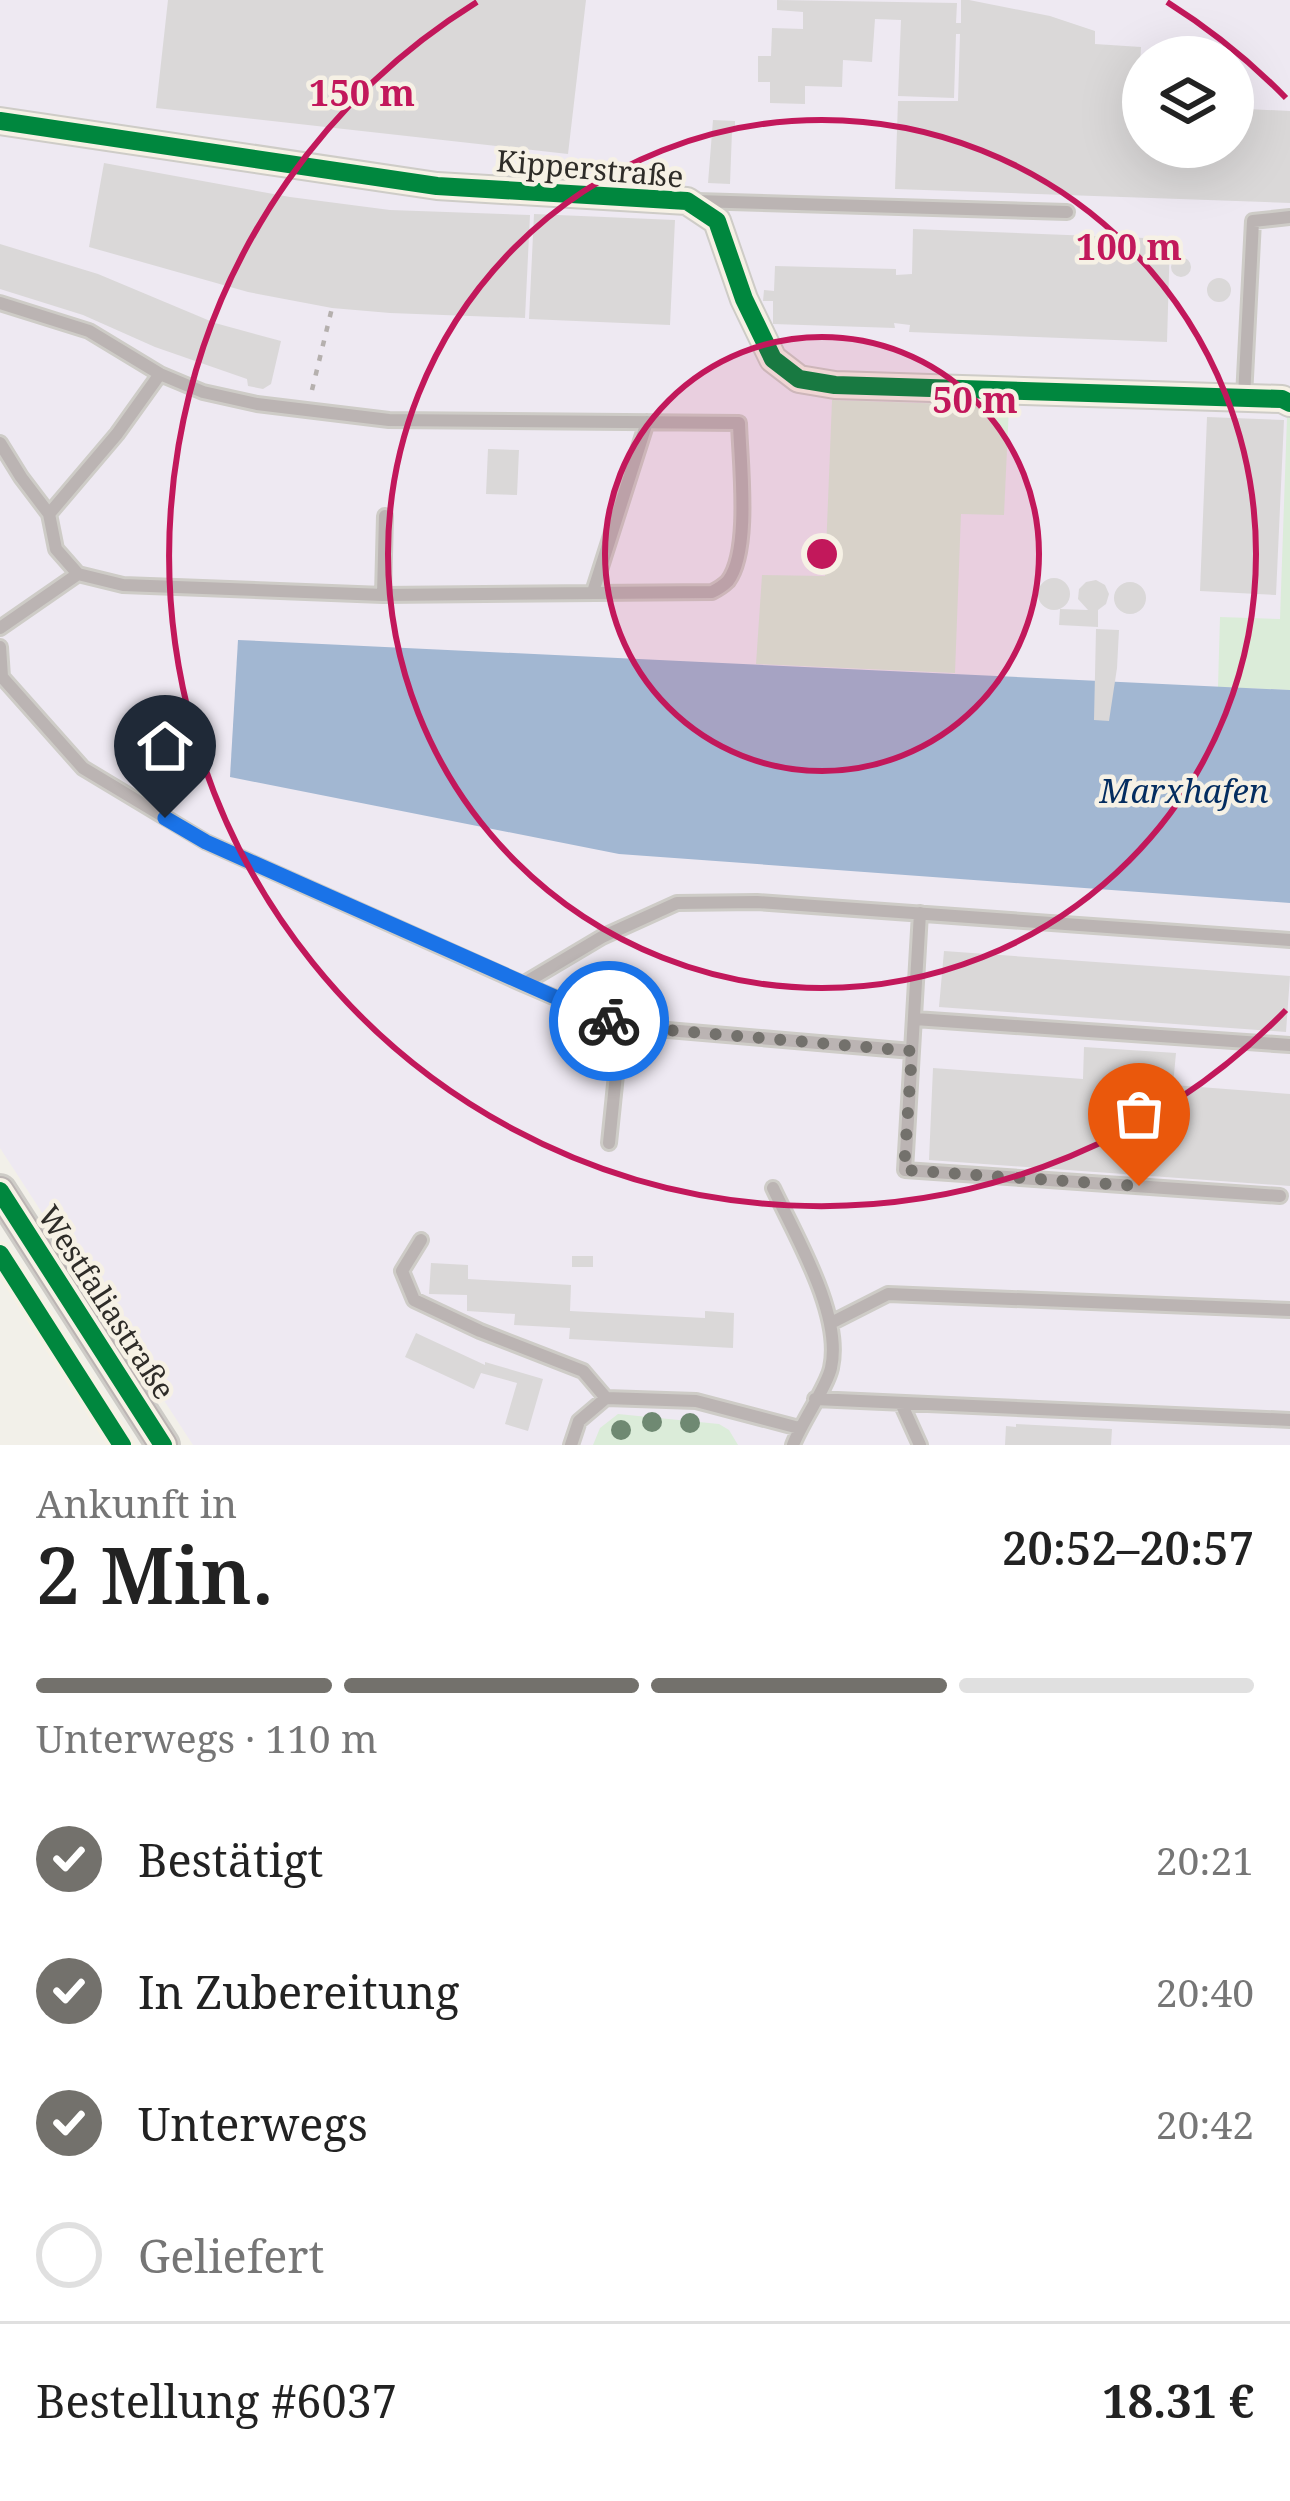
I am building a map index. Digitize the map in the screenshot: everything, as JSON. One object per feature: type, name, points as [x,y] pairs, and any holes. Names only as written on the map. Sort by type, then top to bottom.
[{"type":"street","name":"Kipperstraße","points":[[0,121],[437,186],[687,201],[717,220],[766,348],[772,359],[799,380],[835,385],[1244,397],[1290,403]]},
{"type":"street","name":"Westfaliastraße","points":[[0,1191],[163,1445]]},
{"type":"lane","points":[[687,201],[1067,212]]},
{"type":"lane","points":[[1244,397],[1252,221],[1290,217]]},
{"type":"lane","points":[[0,303],[89,331],[160,374],[203,392],[257,404],[389,419],[739,423],[742,521],[735,567],[726,584],[712,592],[382,595],[123,585],[78,574],[56,549],[49,514],[0,443]]},
{"type":"lane","points":[[49,514],[160,374]]},
{"type":"lane","points":[[593,592],[647,422]]},
{"type":"lane","points":[[382,595],[385,516]]},
{"type":"lane","points":[[0,628],[78,574]]},
{"type":"lane","points":[[0,647],[2,677],[83,768],[206,842],[523,984],[621,1026],[912,1051]]},
{"type":"lane","points":[[523,984],[602,937],[677,903],[757,902],[1290,940]]},
{"type":"lane","points":[[920,914],[904,1170],[1280,1196]]},
{"type":"lane","points":[[915,1019],[1290,1045]]},
{"type":"lane","points":[[609,1143],[621,1026]]},
{"type":"lane","points":[[773,1188],[831,1323],[831,1369],[793,1445]]},
{"type":"lane","points":[[422,1240],[402,1271],[414,1300],[583,1371],[606,1398]]},
{"type":"lane","points":[[831,1323],[888,1294],[1290,1310]]},
{"type":"lane","points":[[571,1445],[579,1421],[606,1398],[695,1401],[800,1428]]},
{"type":"lane","points":[[815,1399],[1290,1420]]},
{"type":"lane","points":[[901,1402],[920,1445]]},
{"type":"path","points":[[308,410],[332,308]]},
{"type":"shaded area","points":[[0,0],[1290,0],[1290,1445],[193,1445],[0,1148]]},
{"type":"green space","points":[[832,400],[1009,406],[1004,515],[961,514],[955,673],[756,664],[762,575],[825,576]]},
{"type":"green space","points":[[1287,417],[1290,690],[1218,687],[1220,617],[1280,619]]},
{"type":"green space","points":[[618,1414],[719,1424],[738,1445],[593,1445],[600,1428]]},
{"type":"water","name":"Marxhafen","points":[[238,640],[1290,690],[1290,903],[619,854],[230,777]]},
{"type":"building","points":[[168,0],[586,0],[568,154],[156,108]]},
{"type":"building","points":[[777,0],[957,3],[956,23],[961,23],[961,0],[969,0],[1050,16],[1095,31],[1095,44],[1122,46],[1122,168],[1254,168],[1254,109],[1290,111],[1290,203],[895,189],[898,101],[958,101],[960,34],[956,34],[954,98],[898,96],[901,20],[875,19],[872,62],[843,60],[842,87],[805,86],[805,104],[770,103],[770,82],[758,82],[758,56],[771,56],[772,28],[803,29],[803,12],[777,10]]},
{"type":"building","points":[[713,120],[735,121],[730,184],[708,183]]},
{"type":"building","points":[[104,163],[390,210],[530,215],[525,318],[332,308],[248,292],[89,247]]},
{"type":"building","points":[[534,214],[675,220],[670,325],[529,319]]},
{"type":"building","points":[[913,229],[1170,239],[1167,342],[909,332],[910,325],[894,323],[895,328],[773,324],[773,301],[763,301],[764,290],[774,291],[775,266],[896,269],[896,275],[912,274]]},
{"type":"building","points":[[0,244],[98,274],[215,323],[281,341],[271,384],[263,389],[248,386],[247,379],[155,347],[83,315],[0,289]]},
{"type":"building","points":[[1181,257],[1191,267],[1181,277],[1171,267]]},
{"type":"building","points":[[1219,278],[1228,281],[1228,299],[1219,302],[1210,299],[1207,290],[1210,281]]},
{"type":"building","points":[[1207,417],[1284,420],[1276,595],[1200,591]]},
{"type":"building","points":[[488,449],[519,450],[517,495],[486,494]]},
{"type":"building","points":[[1054,578],[1065,583],[1070,594],[1065,605],[1054,610],[1043,605],[1038,594],[1043,583]]},
{"type":"building","points":[[1096,580],[1109,594],[1098,610],[1098,627],[1059,625],[1060,609],[1088,610],[1078,599],[1079,589]]},
{"type":"building","points":[[1130,582],[1141,587],[1146,598],[1141,609],[1130,614],[1119,609],[1114,598],[1119,587]]},
{"type":"building","points":[[1096,629],[1119,630],[1109,721],[1094,720]]},
{"type":"building","points":[[944,951],[1290,976],[1286,1032],[939,1007]]},
{"type":"building","points":[[1084,1047],[1176,1053],[1173,1085],[1290,1094],[1290,1186],[929,1160],[933,1068],[1083,1079]]},
{"type":"building","points":[[572,1256],[593,1256],[593,1267],[572,1267]]},
{"type":"building","points":[[431,1263],[468,1265],[468,1279],[571,1285],[570,1311],[705,1318],[705,1311],[734,1313],[733,1348],[569,1339],[570,1328],[514,1325],[515,1314],[467,1311],[467,1295],[429,1294]]},
{"type":"building","points":[[416,1333],[485,1365],[543,1379],[528,1431],[505,1424],[517,1383],[481,1373],[474,1389],[405,1357]]},
{"type":"building","points":[[1006,1426],[1112,1429],[1111,1445],[1005,1445]]},
{"type":"cycle path","points":[[0,121],[437,186],[687,201],[717,221],[744,299],[773,359],[799,379],[835,385],[1282,399],[1290,403]]},
{"type":"cycle path","points":[[0,1191],[163,1445]]},
{"type":"cycle path","points":[[0,1254],[122,1445]]},
{"type":"way so far","points":[[609,1021],[621,1026],[912,1051],[904,1170],[1139,1186]]},
{"type":"route","points":[[165,818],[206,842],[609,1021]]}]
